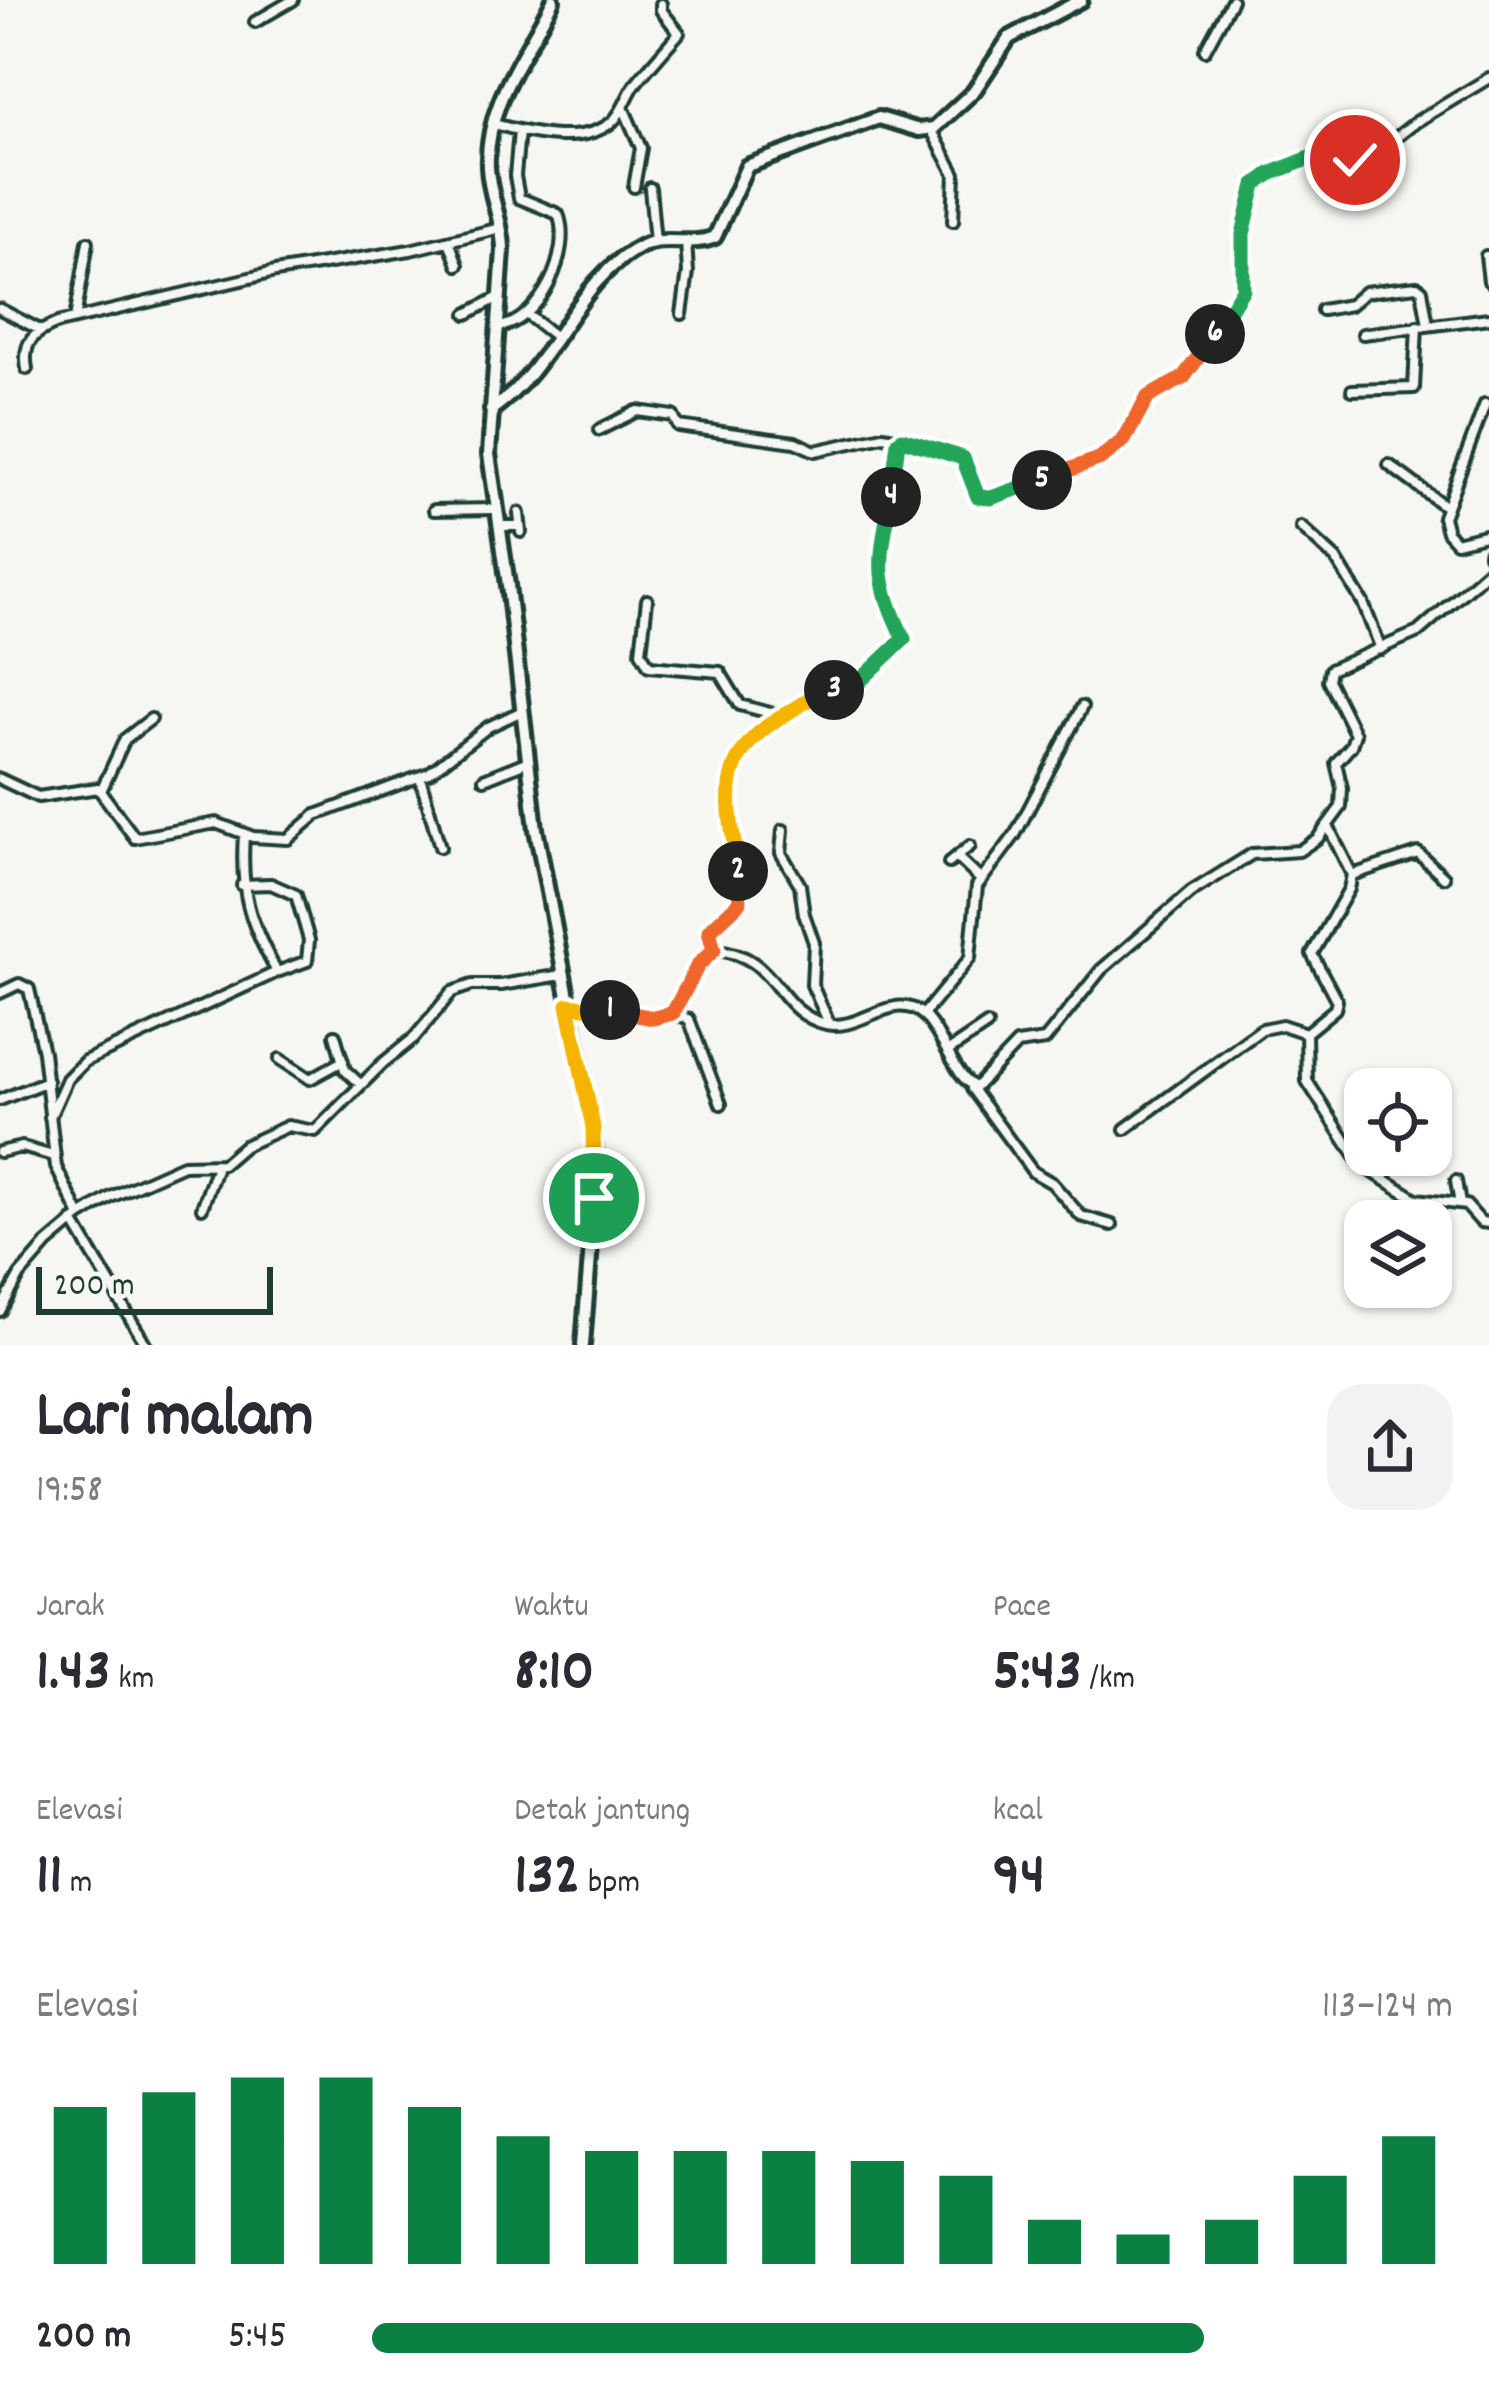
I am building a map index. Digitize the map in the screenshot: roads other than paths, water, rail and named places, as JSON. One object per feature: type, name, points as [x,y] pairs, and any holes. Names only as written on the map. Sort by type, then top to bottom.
[{"type":"main road","points":[[553,0],[515,67],[494,124],[488,167],[503,228],[489,454],[526,762],[590,1106],[597,1168],[583,1345]]},
{"type":"main road","points":[[490,410],[526,383],[600,280],[627,255],[656,242],[696,242],[721,230],[750,164],[879,118],[931,129],[974,91],[1009,38],[1078,1]]},
{"type":"street","points":[[255,22],[293,0]]},
{"type":"street","points":[[1205,50],[1232,0]]},
{"type":"street","points":[[494,124],[586,134],[608,125],[633,86],[680,33],[661,4]]},
{"type":"street","points":[[599,430],[645,411],[673,416],[678,426],[795,442],[812,451],[884,436],[915,440],[963,458],[974,492],[984,498],[1101,458],[1132,431],[1148,397],[1183,378],[1239,298],[1244,276],[1243,234],[1251,196],[1261,179],[1327,151],[1338,161],[1357,160],[1489,78]]},
{"type":"street","points":[[623,107],[641,148],[634,187]]},
{"type":"street","points":[[931,129],[955,174],[953,221]]},
{"type":"street","points":[[498,327],[514,325],[526,314],[556,272],[563,234],[554,211],[519,198],[514,176],[519,130]]},
{"type":"street","points":[[650,188],[656,242]]},
{"type":"street","points":[[27,369],[27,345],[40,330],[75,319],[275,272],[503,228]]},
{"type":"street","points":[[449,241],[458,265]]},
{"type":"street","points":[[75,319],[88,242]]},
{"type":"street","points":[[682,314],[696,242]]},
{"type":"street","points":[[1486,256],[1489,281]]},
{"type":"street","points":[[1322,310],[1350,305],[1365,292],[1417,286],[1422,290],[1414,388],[1352,390]]},
{"type":"street","points":[[467,314],[500,296]]},
{"type":"street","points":[[0,309],[40,330]]},
{"type":"street","points":[[526,314],[557,338]]},
{"type":"street","points":[[1363,334],[1489,318]]},
{"type":"street","points":[[1485,404],[1443,517],[1456,542],[1489,534]]},
{"type":"street","points":[[714,950],[709,931],[742,896],[729,799],[738,755],[747,741],[815,696],[854,686],[904,639],[886,603],[880,571],[900,439]]},
{"type":"street","points":[[1390,465],[1445,507]]},
{"type":"street","points":[[434,511],[496,509]]},
{"type":"street","points":[[499,526],[520,529],[519,513]]},
{"type":"street","points":[[1301,527],[1336,560],[1363,603],[1381,650]]},
{"type":"street","points":[[971,1088],[982,1084],[1017,1044],[1045,1040],[1101,970],[1191,892],[1252,854],[1305,848],[1328,826],[1341,807],[1337,758],[1351,746],[1355,734],[1328,680],[1330,670],[1431,624],[1489,570]]},
{"type":"street","points":[[647,600],[641,652],[649,666],[723,674],[740,706],[782,716]]},
{"type":"street","points":[[923,1015],[972,953],[972,910],[981,880],[1021,824],[1082,707]]},
{"type":"street","points":[[0,779],[38,797],[83,788],[101,791],[135,838],[216,823],[244,836],[292,838],[311,818],[420,777],[482,731],[520,712]]},
{"type":"street","points":[[101,791],[125,739],[151,719]]},
{"type":"street","points":[[484,779],[526,762]]},
{"type":"street","points":[[420,777],[440,847]]},
{"type":"street","points":[[1306,1033],[1335,1010],[1337,1000],[1312,954],[1352,875],[1328,826]]},
{"type":"street","points":[[783,830],[781,853],[800,885],[803,914],[814,943],[812,985],[830,1025]]},
{"type":"street","points":[[244,836],[242,885],[253,927],[277,972]]},
{"type":"street","points":[[970,847],[954,861],[981,880]]},
{"type":"street","points":[[1352,875],[1418,853],[1444,877]]},
{"type":"street","points":[[50,1117],[67,1079],[85,1061],[309,958],[296,896],[284,887],[260,882],[242,885]]},
{"type":"street","points":[[673,1013],[698,965],[714,950],[730,951],[754,962],[771,975],[790,1005],[830,1025],[906,1004],[923,1015],[950,1050],[971,1088],[1035,1174],[1052,1183],[1081,1216],[1112,1226]]},
{"type":"street","points":[[202,1208],[217,1166],[244,1146],[288,1126],[312,1132],[320,1127],[356,1082],[415,1039],[452,992],[472,985],[562,975]]},
{"type":"street","points":[[0,993],[19,985],[29,989],[47,1081],[54,1157],[76,1219],[146,1345]]},
{"type":"street","points":[[568,1005],[654,1018],[673,1013],[689,1019],[721,1104]]},
{"type":"street","points":[[950,1050],[987,1025]]},
{"type":"street","points":[[1125,1129],[1262,1029],[1282,1025],[1306,1033]]},
{"type":"street","points":[[1306,1033],[1307,1081],[1356,1160],[1406,1194],[1424,1200]]},
{"type":"street","points":[[335,1035],[356,1082]]},
{"type":"street","points":[[280,1059],[310,1078],[343,1061]]},
{"type":"street","points":[[0,1100],[47,1081]]},
{"type":"street","points":[[0,1152],[22,1147],[54,1157]]},
{"type":"street","points":[[0,1312],[27,1266],[76,1219],[167,1170],[217,1166]]},
{"type":"street","points":[[1456,1181],[1460,1204]]},
{"type":"street","points":[[1452,1204],[1460,1204],[1489,1223]]}]
